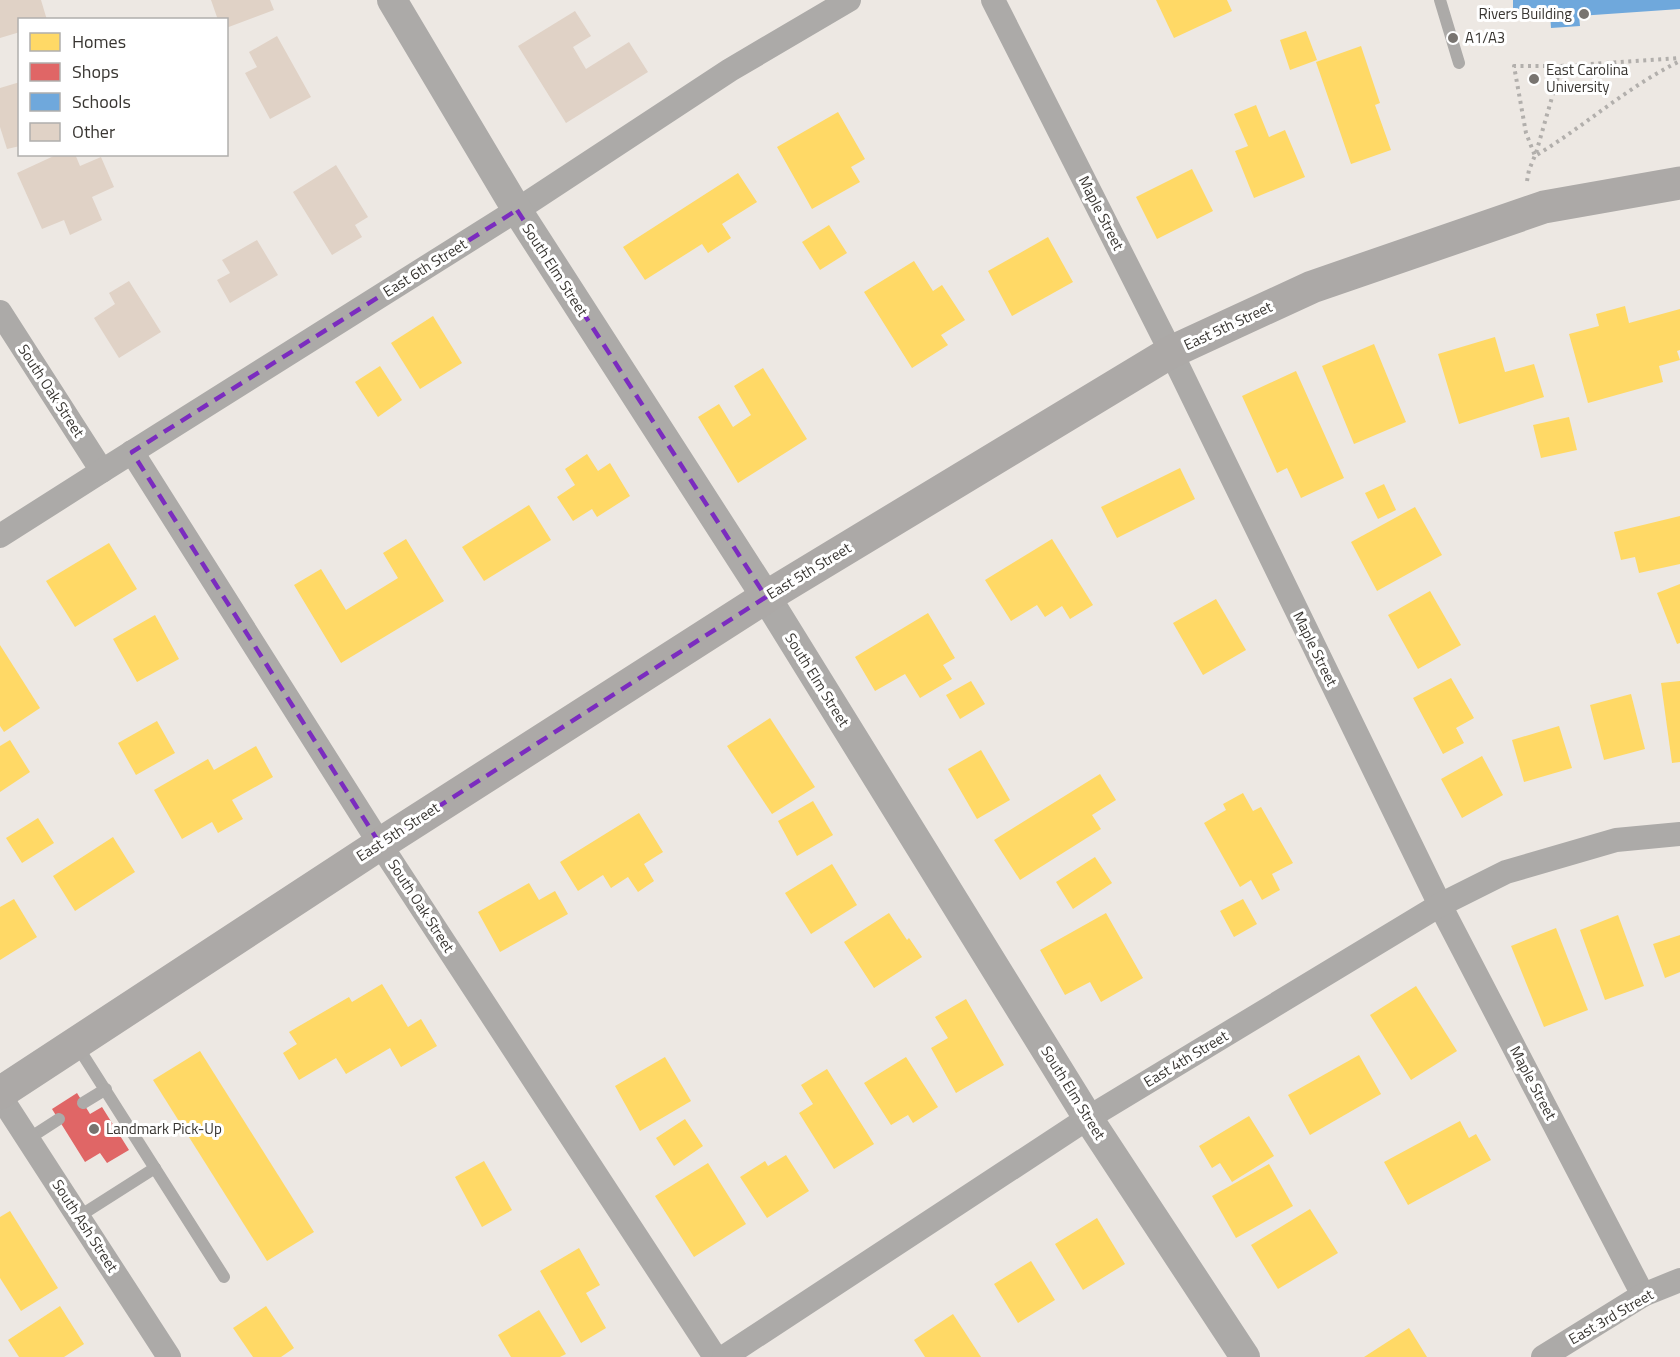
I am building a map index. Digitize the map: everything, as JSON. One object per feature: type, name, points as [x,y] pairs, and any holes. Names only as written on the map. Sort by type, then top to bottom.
[{"type":"main road","name":"East 5th Street","points":[[0,1094],[380,844],[766,597],[1171,352],[1312,287],[1544,207],[1680,183]]},
{"type":"street","name":"South Elm Street","points":[[392,0],[517,210],[766,597],[1088,1118],[1245,1357]]},
{"type":"street","name":"East 6th Street","points":[[0,536],[517,210],[730,70],[849,0]]},
{"type":"street","name":"Maple Street","points":[[993,0],[1171,352],[1440,905],[1643,1294]]},
{"type":"street","name":"South Oak Street","points":[[0,312],[102,471]]},
{"type":"street","name":"South Oak Street","points":[[132,452],[380,844],[715,1357]]},
{"type":"street","name":"East 4th Street","points":[[724,1357],[1088,1118],[1440,905],[1506,872],[1616,840],[1680,834]]},
{"type":"street","name":"South Ash Street","points":[[0,1094],[169,1357]]},
{"type":"street","name":"East 3rd Street","points":[[1543,1357],[1643,1294],[1680,1280]]},
{"type":"lane","points":[[1440,0],[1459,63]]},
{"type":"lane","points":[[75,1043],[224,1277]]},
{"type":"lane","points":[[83,1103],[106,1089]]},
{"type":"lane","points":[[28,1139],[59,1119]]},
{"type":"lane","points":[[78,1217],[156,1168]]},
{"type":"path","points":[[1535,156],[1526,133],[1514,66],[1680,60]]},
{"type":"path","points":[[1535,156],[1626,92],[1680,60]]},
{"type":"path","points":[[1527,186],[1529,170],[1561,66]]},
{"type":"highlighted area","points":[[517,210],[766,597],[380,844],[132,452]]},
{"type":"building: Homes","points":[[1156,0],[1227,0],[1232,11],[1174,38]]},
{"type":"building: Homes","points":[[1306,31],[1317,60],[1290,70],[1280,40]]},
{"type":"building: Homes","points":[[1361,46],[1380,103],[1375,105],[1391,150],[1351,164],[1316,62]]},
{"type":"building: Homes","points":[[1256,105],[1269,137],[1285,130],[1305,177],[1254,198],[1235,151],[1248,146],[1234,114]]},
{"type":"building: Homes","points":[[838,112],[865,159],[851,167],[860,182],[812,209],[777,147]]},
{"type":"building: Homes","points":[[1192,169],[1213,211],[1157,239],[1136,197]]},
{"type":"building: Homes","points":[[738,173],[757,202],[722,224],[731,238],[708,253],[702,244],[645,280],[623,247]]},
{"type":"building: Homes","points":[[829,225],[847,253],[820,270],[802,242]]},
{"type":"building: Homes","points":[[1048,237],[1073,282],[1012,316],[988,271]]},
{"type":"building: Homes","points":[[914,261],[933,291],[942,285],[965,320],[941,335],[948,345],[912,368],[864,292]]},
{"type":"building: Homes","points":[[1625,306],[1629,323],[1680,309],[1680,350],[1677,351],[1680,360],[1659,366],[1663,382],[1588,403],[1569,334],[1599,326],[1596,314]]},
{"type":"building: Homes","points":[[433,316],[462,363],[420,389],[391,343]]},
{"type":"building: Homes","points":[[1495,337],[1505,372],[1534,364],[1544,397],[1459,424],[1438,354]]},
{"type":"building: Homes","points":[[1374,344],[1406,422],[1354,444],[1322,366]]},
{"type":"building: Homes","points":[[380,366],[402,400],[378,417],[355,382]]},
{"type":"building: Homes","points":[[763,368],[807,439],[738,483],[698,417],[719,404],[733,427],[751,415],[734,386]]},
{"type":"building: Homes","points":[[1296,371],[1344,478],[1301,498],[1287,468],[1277,473],[1242,396]]},
{"type":"building: Homes","points":[[1569,417],[1577,450],[1541,458],[1533,425]]},
{"type":"building: Homes","points":[[587,454],[598,471],[610,463],[630,496],[597,517],[592,509],[573,521],[557,497],[575,485],[565,469]]},
{"type":"building: Homes","points":[[1180,468],[1195,499],[1117,538],[1101,507]]},
{"type":"building: Homes","points":[[1384,484],[1396,510],[1378,519],[1365,493]]},
{"type":"building: Homes","points":[[529,505],[551,540],[484,581],[462,547]]},
{"type":"building: Homes","points":[[1415,507],[1442,555],[1377,591],[1351,542]]},
{"type":"building: Homes","points":[[1680,516],[1680,564],[1639,573],[1635,557],[1621,560],[1614,532]]},
{"type":"building: Homes","points":[[406,539],[444,601],[341,663],[294,585],[321,569],[346,610],[398,578],[383,553]]},
{"type":"building: Homes","points":[[1052,539],[1093,605],[1070,619],[1062,606],[1045,617],[1037,605],[1011,621],[985,580]]},
{"type":"building: Homes","points":[[109,543],[137,589],[75,627],[46,581]]},
{"type":"building: Homes","points":[[1680,584],[1680,643],[1677,644],[1657,593]]},
{"type":"building: Homes","points":[[1430,591],[1461,645],[1418,669],[1388,615]]},
{"type":"building: Homes","points":[[1216,599],[1246,650],[1203,675],[1173,623]]},
{"type":"building: Homes","points":[[928,613],[955,658],[943,665],[952,679],[920,698],[905,674],[875,691],[855,657]]},
{"type":"building: Homes","points":[[155,615],[179,659],[137,682],[113,639]]},
{"type":"building: Homes","points":[[0,645],[40,708],[4,732],[0,726]]},
{"type":"building: Homes","points":[[1451,678],[1474,718],[1456,728],[1464,743],[1443,754],[1413,698]]},
{"type":"building: Homes","points":[[971,681],[985,704],[960,719],[946,695]]},
{"type":"building: Homes","points":[[1680,681],[1680,762],[1672,763],[1661,683]]},
{"type":"building: Homes","points":[[1631,694],[1645,749],[1604,760],[1590,705]]},
{"type":"building: Homes","points":[[770,718],[815,787],[772,814],[727,746]]},
{"type":"building: Homes","points":[[157,721],[175,753],[136,775],[118,743]]},
{"type":"building: Homes","points":[[1559,726],[1572,768],[1524,782],[1512,740]]},
{"type":"building: Homes","points":[[10,740],[30,772],[0,792],[0,746]]},
{"type":"building: Homes","points":[[256,746],[273,777],[232,800],[243,819],[218,833],[212,822],[182,839],[154,790],[208,759],[214,770]]},
{"type":"building: Homes","points":[[981,750],[1010,800],[977,819],[948,769]]},
{"type":"building: Homes","points":[[1482,756],[1503,795],[1462,818],[1441,779]]},
{"type":"building: Homes","points":[[1100,774],[1116,800],[1092,815],[1101,829],[1020,880],[994,840]]},
{"type":"building: Homes","points":[[1243,793],[1253,811],[1261,807],[1293,863],[1272,874],[1280,890],[1262,900],[1251,880],[1240,887],[1204,823],[1226,810],[1223,804]]},
{"type":"building: Homes","points":[[813,801],[833,835],[797,856],[778,821]]},
{"type":"building: Homes","points":[[639,813],[663,852],[644,864],[654,881],[638,892],[628,877],[611,888],[603,875],[578,891],[560,862]]},
{"type":"building: Homes","points":[[38,818],[54,843],[22,863],[6,838]]},
{"type":"building: Homes","points":[[113,837],[135,872],[75,911],[53,876]]},
{"type":"building: Homes","points":[[1095,857],[1112,883],[1073,909],[1056,882]]},
{"type":"building: Homes","points":[[832,864],[857,905],[811,934],[785,893]]},
{"type":"building: Homes","points":[[529,883],[539,900],[555,891],[568,914],[500,952],[478,912]]},
{"type":"building: Homes","points":[[14,899],[37,937],[0,960],[0,907]]},
{"type":"building: Homes","points":[[1243,899],[1257,924],[1234,937],[1220,911]]},
{"type":"building: Homes","points":[[889,913],[907,940],[909,938],[922,957],[874,988],[844,942]]},
{"type":"building: Homes","points":[[1106,913],[1143,978],[1101,1002],[1090,982],[1065,995],[1040,950]]},
{"type":"building: Homes","points":[[1618,915],[1644,986],[1605,1000],[1580,930]]},
{"type":"building: Homes","points":[[1556,928],[1588,1010],[1544,1027],[1511,946]]},
{"type":"building: Homes","points":[[1680,935],[1680,972],[1665,978],[1653,944]]},
{"type":"building: Homes","points":[[382,984],[408,1027],[421,1019],[437,1046],[401,1067],[390,1048],[346,1074],[336,1058],[299,1080],[283,1053],[297,1044],[289,1032],[349,997],[352,1002]]},
{"type":"building: Homes","points":[[1416,986],[1457,1051],[1411,1080],[1370,1015]]},
{"type":"building: Homes","points":[[966,999],[1004,1065],[956,1093],[931,1048],[948,1038],[935,1017]]},
{"type":"building: Homes","points":[[200,1051],[314,1232],[267,1261],[153,1080]]},
{"type":"building: Homes","points":[[1359,1055],[1381,1094],[1310,1135],[1288,1095]]},
{"type":"building: Homes","points":[[665,1057],[691,1101],[640,1131],[615,1086]]},
{"type":"building: Homes","points":[[906,1057],[938,1107],[913,1123],[908,1115],[891,1125],[864,1083]]},
{"type":"building: Homes","points":[[827,1069],[874,1144],[834,1169],[799,1113],[813,1104],[801,1085]]},
{"type":"building: Homes","points":[[1249,1116],[1274,1156],[1232,1182],[1220,1163],[1212,1168],[1199,1146]]},
{"type":"building: Homes","points":[[685,1119],[703,1146],[674,1166],[656,1138]]},
{"type":"building: Homes","points":[[1460,1121],[1469,1138],[1476,1134],[1491,1160],[1408,1205],[1384,1162]]},
{"type":"building: Homes","points":[[786,1155],[809,1191],[767,1218],[740,1177],[765,1161],[768,1166]]},
{"type":"building: Homes","points":[[484,1161],[512,1210],[482,1227],[455,1177]]},
{"type":"building: Homes","points":[[708,1163],[746,1224],[694,1257],[655,1196]]},
{"type":"building: Homes","points":[[1269,1164],[1293,1206],[1236,1238],[1212,1196]]},
{"type":"building: Homes","points":[[1310,1209],[1338,1253],[1278,1289],[1251,1245]]},
{"type":"building: Homes","points":[[10,1211],[58,1288],[21,1311],[0,1278],[0,1217]]},
{"type":"building: Homes","points":[[1097,1218],[1125,1264],[1083,1290],[1055,1244]]},
{"type":"building: Homes","points":[[579,1248],[600,1285],[586,1293],[606,1328],[581,1343],[540,1271]]},
{"type":"building: Homes","points":[[1031,1261],[1055,1300],[1018,1323],[994,1284]]},
{"type":"building: Homes","points":[[60,1306],[84,1344],[64,1357],[19,1357],[8,1340]]},
{"type":"building: Homes","points":[[266,1306],[294,1348],[281,1357],[253,1357],[233,1328]]},
{"type":"building: Homes","points":[[539,1310],[566,1354],[560,1357],[511,1357],[498,1335]]},
{"type":"building: Homes","points":[[953,1314],[981,1357],[925,1357],[914,1340]]},
{"type":"building: Homes","points":[[1409,1328],[1427,1357],[1364,1357]]},
{"type":"building: Shops","points":[[77,1093],[90,1114],[102,1107],[129,1150],[107,1163],[100,1153],[85,1162],[52,1109]]},
{"type":"building: Schools","name":"Rivers Building","points":[[1513,0],[1680,0],[1680,9],[1579,16],[1580,26],[1551,28],[1550,12],[1513,15]]},
{"type":"building: Other","points":[[0,0],[41,0],[46,18],[18,18],[18,33],[0,38]]},
{"type":"building: Other","points":[[211,0],[270,0],[274,10],[228,27],[228,18],[217,18]]},
{"type":"building: Other","points":[[575,11],[591,36],[573,47],[586,69],[629,42],[648,72],[566,123],[518,46]]},
{"type":"building: Other","points":[[277,36],[311,97],[270,119],[245,73],[257,67],[249,52]]},
{"type":"building: Other","points":[[18,83],[18,146],[7,149],[0,127],[0,88]]},
{"type":"building: Other","points":[[54,156],[76,156],[80,166],[101,157],[114,187],[92,197],[102,220],[70,235],[64,220],[42,229],[17,173]]},
{"type":"building: Other","points":[[336,165],[368,217],[355,225],[362,237],[332,255],[293,192]]},
{"type":"building: Other","points":[[257,240],[278,275],[230,303],[217,280],[230,273],[222,260]]},
{"type":"building: Other","points":[[129,281],[161,332],[119,358],[94,318],[115,304],[109,293]]},
{"type":"place","name":"Rivers Building","points":[[1584,14]]},
{"type":"place","name":"A1/A3","points":[[1453,38]]},
{"type":"place","name":"East Carolina University","points":[[1534,79]]},
{"type":"place","name":"Landmark Pick-Up","points":[[94,1129]]}]
